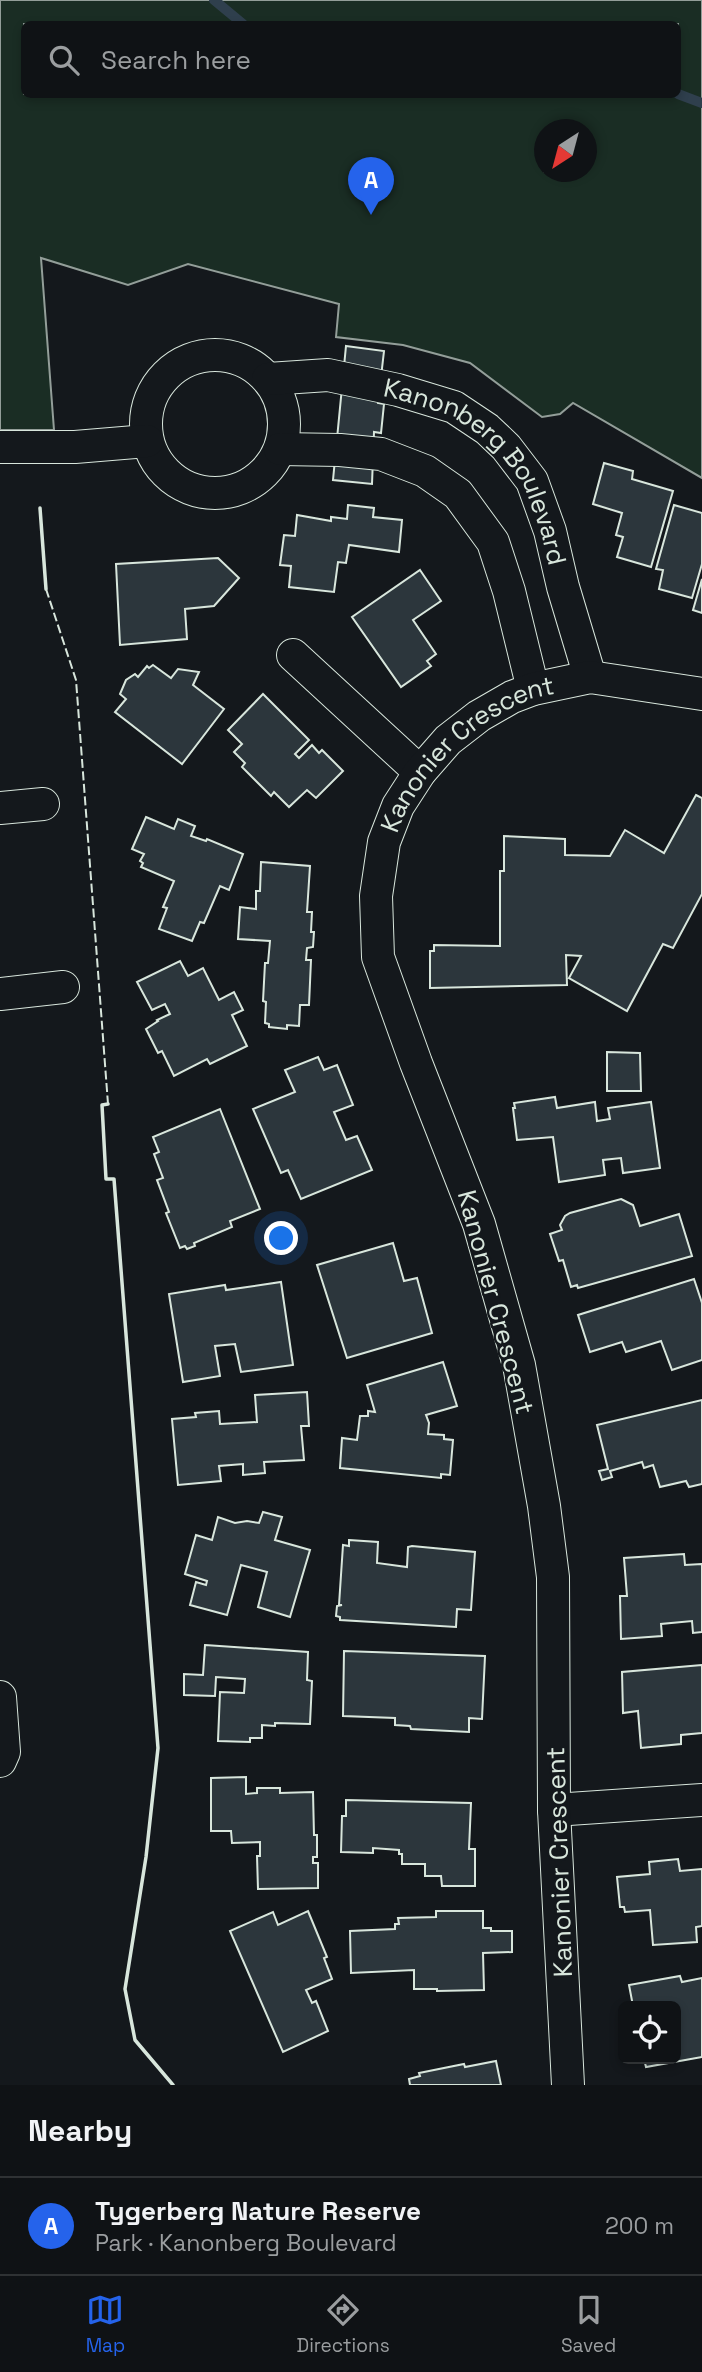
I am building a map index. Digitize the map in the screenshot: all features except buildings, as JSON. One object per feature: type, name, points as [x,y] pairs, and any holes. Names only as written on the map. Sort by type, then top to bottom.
[{"type":"street","points":[[205,355],[228,355],[250,364],[268,379],[278,394],[284,413],[285,431],[272,465],[260,478],[228,493],[193,491],[178,483],[153,457],[147,441],[145,418],[151,395],[164,376],[183,362],[205,355]]},
{"type":"street","name":"Kanonberg Boulevard","points":[[268,379],[328,375],[398,390],[454,407],[487,429],[506,447],[531,481],[550,531],[563,587],[590,677]]},
{"type":"street","points":[[0,447],[75,447],[147,441]]},
{"type":"street","name":"Kanonberg Boulevard","points":[[280,449],[381,454],[425,471],[458,494],[493,542],[509,591],[533,689]]},
{"type":"street","points":[[293,655],[420,772]]},
{"type":"street","name":"Kanonier Crescent","points":[[568,2085],[554,1810],[553,1577],[544,1506],[519,1366],[479,1224],[378,957],[376,895],[384,842],[398,806],[420,772],[447,740],[479,716],[512,697],[533,689],[590,677],[702,694]]},
{"type":"street","points":[[0,808],[43,804]]},
{"type":"street","points":[[0,994],[63,987]]},
{"type":"street","points":[[0,1697],[4,1752],[0,1761]]},
{"type":"street","points":[[554,1810],[702,1800]]},
{"type":"green space","points":[[0,0],[702,0],[702,478],[573,403],[560,414],[542,417],[470,363],[403,345],[336,337],[339,304],[188,264],[128,285],[41,258],[54,430],[0,430]]},
{"type":"waterway","points":[[214,0],[239,21]]},
{"type":"waterway","points":[[681,95],[702,103]]},
{"type":"fence","points":[[46,589],[76,680],[108,1104]]},
{"type":"wall","points":[[40,508],[46,589]]},
{"type":"wall","points":[[108,1104],[102,1105],[106,1179],[114,1179],[158,1748],[146,1857],[125,1989],[135,2040],[173,2085]]},
{"type":"place","name":"Tygerberg Nature Reserve","points":[[371,215]]}]
